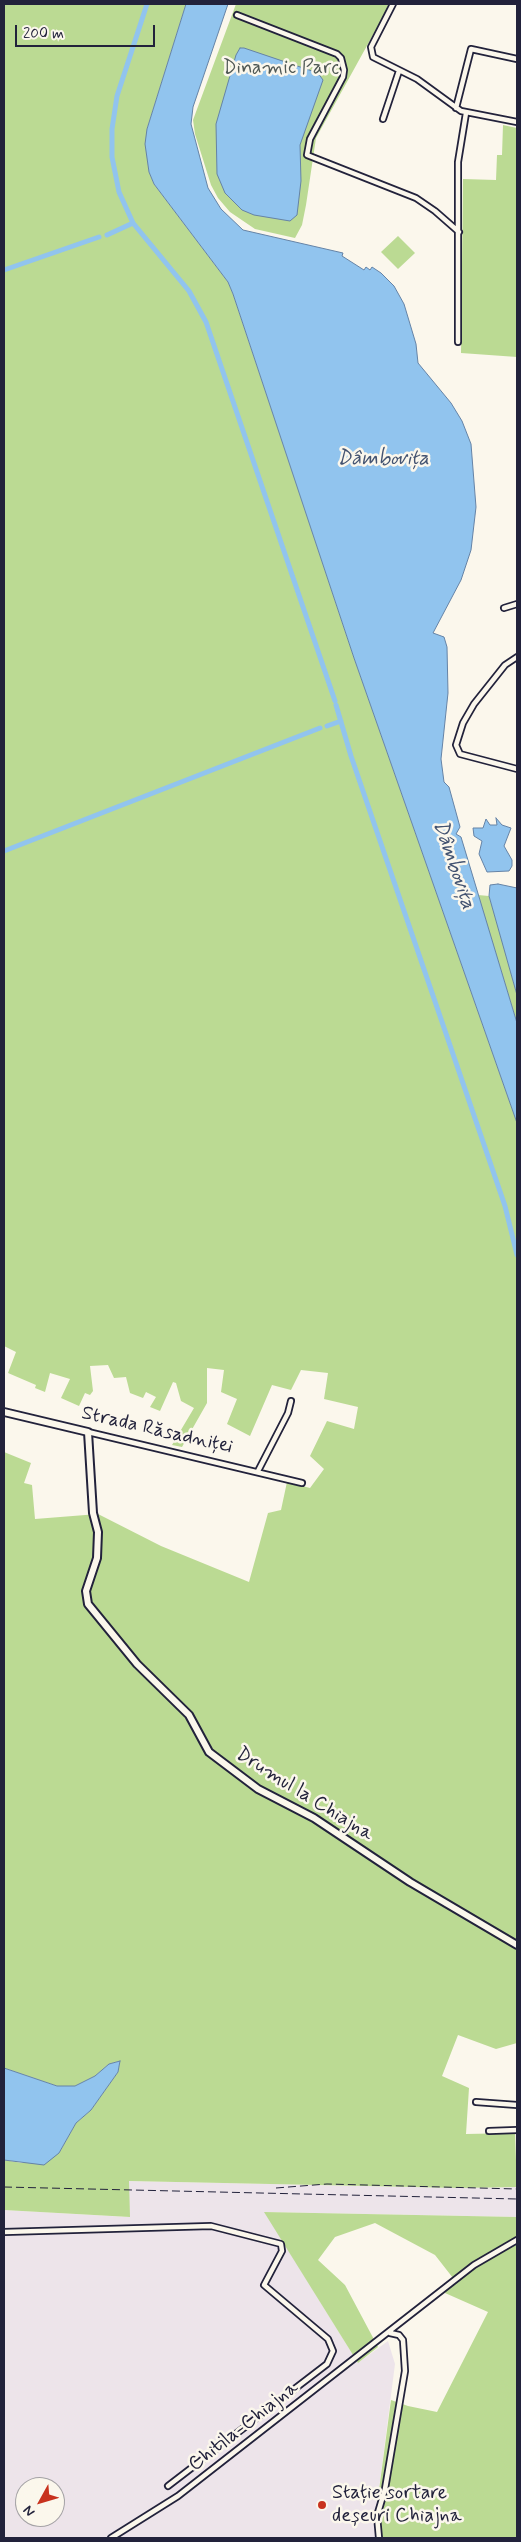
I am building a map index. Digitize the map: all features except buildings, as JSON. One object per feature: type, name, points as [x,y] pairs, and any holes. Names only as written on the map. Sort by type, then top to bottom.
[{"type":"main road","name":"Strada Răsadniței","points":[[4,1412],[88,1432]]},
{"type":"main road","name":"Drumul la Chiajna","points":[[88,1432],[93,1505],[98,1532],[97,1558],[86,1591],[88,1604],[130,1657],[182,1708],[194,1723],[209,1752],[247,1782],[314,1818],[410,1882],[517,1945]]},
{"type":"street","points":[[393,4],[370,50],[373,58],[423,83],[456,108],[466,113],[517,122]]},
{"type":"street","points":[[237,16],[337,54],[341,58],[344,70],[343,77],[310,139],[307,154],[416,198],[435,211],[459,232]]},
{"type":"street","points":[[456,108],[471,49],[517,59]]},
{"type":"street","points":[[383,119],[399,71]]},
{"type":"street","points":[[458,342],[458,162],[466,113]]},
{"type":"street","points":[[504,608],[517,604]]},
{"type":"street","points":[[517,657],[505,665],[467,715],[460,732],[458,751],[464,755],[517,769]]},
{"type":"street","points":[[258,1471],[288,1413],[291,1401]]},
{"type":"street","name":"Strada Răsadniței","points":[[88,1432],[302,1483]]},
{"type":"street","points":[[476,2102],[517,2105]]},
{"type":"street","points":[[488,2131],[517,2130]]},
{"type":"street","points":[[4,2232],[211,2226],[281,2244],[282,2251],[264,2284],[328,2339],[333,2351],[326,2364],[168,2486]]},
{"type":"street","name":"Chitila-Chiajna","points":[[111,2538],[178,2496],[390,2333],[474,2265],[517,2240]]},
{"type":"street","points":[[379,2538],[377,2516],[385,2489],[400,2409],[405,2364],[403,2340],[399,2335],[390,2333]]},
{"type":"shaded area","points":[[129,2181],[459,2188],[517,2187],[517,2217],[265,2212],[358,2363],[388,2341],[395,2364],[375,2520],[377,2538],[4,2538],[4,2210],[129,2217]]},
{"type":"green space","points":[[4,4],[186,4],[147,129],[149,172],[154,184],[228,282],[233,294],[354,658],[517,1123],[517,2043],[496,2049],[458,2035],[442,2076],[469,2088],[466,2134],[515,2133],[517,2187],[459,2188],[129,2181],[130,2217],[4,2210],[4,2160],[22,2163],[59,2153],[76,2123],[91,2110],[118,2072],[120,2061],[109,2064],[95,2076],[75,2086],[57,2086],[4,2068],[4,1452],[31,1463],[24,1483],[32,1485],[35,1519],[98,1514],[161,1546],[249,1582],[268,1513],[281,1510],[287,1482],[310,1488],[324,1469],[310,1456],[327,1421],[354,1429],[358,1407],[324,1399],[328,1373],[301,1370],[291,1390],[272,1385],[250,1436],[227,1424],[237,1399],[221,1392],[224,1370],[207,1368],[207,1403],[182,1447],[172,1445],[194,1408],[181,1401],[176,1383],[173,1382],[160,1411],[150,1407],[156,1397],[146,1392],[143,1398],[130,1393],[126,1377],[114,1378],[108,1365],[90,1366],[93,1391],[90,1395],[85,1393],[79,1406],[61,1398],[70,1379],[50,1373],[45,1392],[35,1388],[36,1385],[8,1373],[16,1352],[4,1346]]},
{"type":"green space","name":"Dinamic Parc","points":[[236,4],[390,4],[316,138],[302,225],[295,238],[255,229],[230,212],[218,198],[211,185],[195,134],[193,120]]},
{"type":"green space","points":[[503,125],[517,128],[517,357],[461,353],[463,179],[496,180],[497,155],[502,155]]},
{"type":"green space","points":[[398,236],[415,253],[398,269],[381,252]]},
{"type":"green space","points":[[478,895],[489,896],[517,995],[517,1023]]},
{"type":"green space","points":[[264,2212],[517,2217],[517,2538],[377,2538],[375,2520],[391,2400],[408,2406],[437,2412],[488,2312],[445,2293],[453,2278],[435,2255],[375,2223],[335,2237],[318,2260],[345,2285],[378,2347],[358,2363]]},
{"type":"water","name":"Dâmbovița","points":[[186,4],[228,4],[193,107],[191,124],[208,188],[221,209],[243,230],[343,253],[342,256],[364,270],[366,267],[370,270],[372,267],[381,273],[394,286],[404,304],[416,344],[418,363],[451,403],[462,421],[471,444],[476,507],[471,550],[461,580],[433,633],[444,637],[447,647],[448,693],[441,759],[444,782],[449,787],[460,827],[456,834],[461,837],[517,1023],[517,1123],[354,658],[233,294],[228,282],[154,184],[149,172],[145,144],[147,129]]},
{"type":"water","points":[[240,48],[318,73],[323,80],[300,145],[301,181],[297,215],[290,221],[254,215],[242,210],[225,193],[217,174],[216,124],[236,55]]},
{"type":"water","points":[[496,818],[502,825],[511,828],[504,846],[512,860],[512,866],[509,871],[487,872],[479,854],[482,841],[474,836],[473,828],[483,828],[486,819],[490,825],[497,825]]},
{"type":"water","points":[[498,884],[517,888],[517,995],[489,896],[490,885]]},
{"type":"water","points":[[120,2061],[118,2072],[91,2110],[76,2123],[59,2153],[44,2165],[4,2160],[4,2068],[57,2086],[75,2086],[95,2076],[109,2064]]},
{"type":"waterway","points":[[147,4],[117,96],[112,129],[112,157],[119,192],[133,223],[189,291],[206,322],[335,701]]},
{"type":"waterway","points":[[107,235],[133,223]]},
{"type":"waterway","points":[[4,270],[99,237]]},
{"type":"waterway","points":[[336,705],[351,756],[505,1206],[517,1255]]},
{"type":"waterway","points":[[327,726],[341,721]]},
{"type":"waterway","points":[[4,851],[320,728]]},
{"type":"railway","points":[[276,2188],[327,2184],[517,2189]]},
{"type":"railway","points":[[4,2187],[517,2199]]},
{"type":"place","name":"Stație sortare deșeuri Chiajna","points":[[322,2505]]}]
